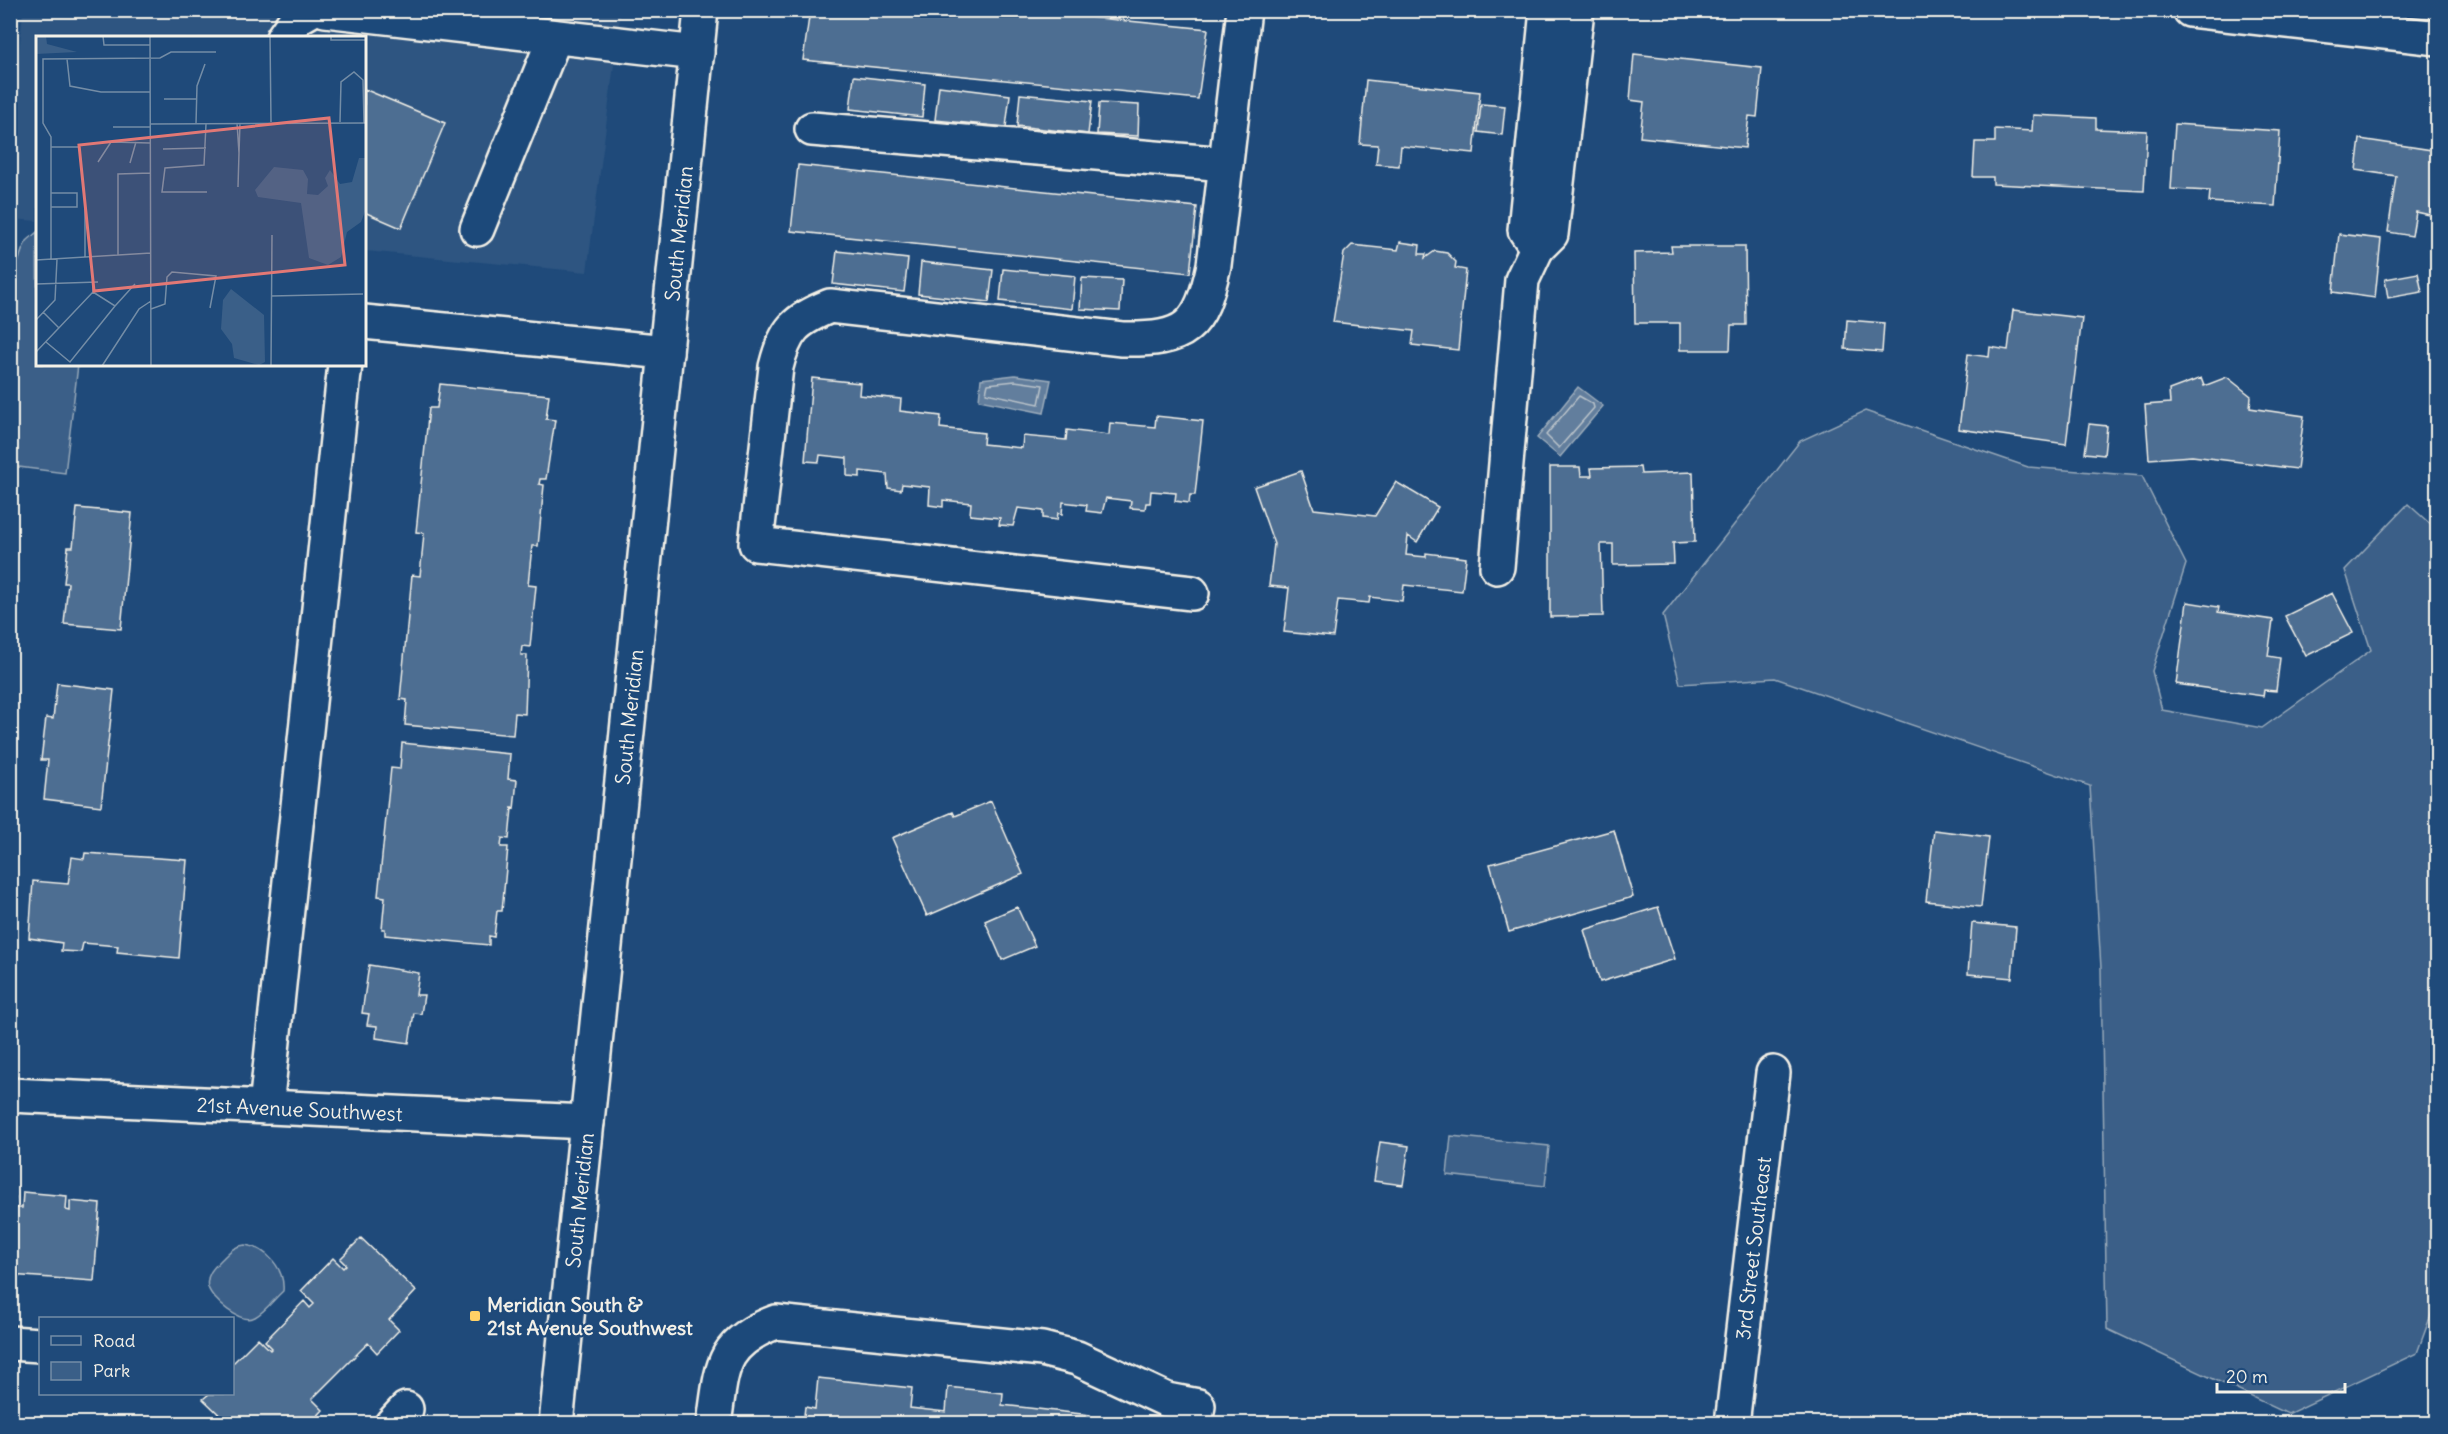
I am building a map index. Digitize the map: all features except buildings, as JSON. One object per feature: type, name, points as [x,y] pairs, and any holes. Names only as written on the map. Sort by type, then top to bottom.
[{"type":"main road","points":[[284,36],[297,18],[311,10]]},
{"type":"main road","points":[[325,10],[697,53]]},
{"type":"main road","name":"South Meridian","points":[[556,1424],[701,10]]},
{"type":"main road","points":[[1192,592],[756,544],[776,367],[781,344],[793,326],[809,314],[830,306],[1122,339],[1150,339],[1178,334],[1194,322],[1208,295],[1214,265],[1244,10]]},
{"type":"main road","points":[[1537,248],[1526,231],[1547,10]]},
{"type":"main road","points":[[1497,567],[1522,280],[1537,248],[1551,234],[1577,10]]},
{"type":"main road","points":[[2190,10],[2438,38]]},
{"type":"main road","points":[[477,229],[555,37]]},
{"type":"main road","points":[[812,129],[1226,164]]},
{"type":"main road","points":[[366,322],[666,352]]},
{"type":"main road","points":[[266,1107],[345,366]]},
{"type":"main road","name":"3rd Street Southeast","points":[[1732,1424],[1773,1073]]},
{"type":"main road","name":"21st Avenue Southwest","points":[[10,1095],[587,1122]]},
{"type":"main road","points":[[714,1424],[722,1373],[732,1349],[752,1331],[776,1322],[1042,1348],[1077,1358],[1167,1400],[1198,1406],[1195,1424]]},
{"type":"main road","points":[[10,1343],[39,1345]]},
{"type":"shaded area","points":[[23,11],[621,11],[587,272],[366,251],[366,36],[36,36],[36,221],[11,219],[11,137]]},
{"type":"green space","points":[[36,233],[36,366],[78,366],[65,473],[11,466],[9,384],[11,315],[19,259],[27,241]]},
{"type":"green space","points":[[1865,411],[2028,467],[2142,476],[2186,564],[2152,671],[2162,710],[2262,728],[2371,650],[2345,570],[2408,504],[2437,530],[2438,1296],[2417,1353],[2288,1414],[2107,1329],[2101,968],[2090,786],[1775,678],[1680,684],[1663,615],[1800,441]]},
{"type":"green space","points":[[1451,1136],[1549,1146],[1545,1186],[1447,1175]]},
{"type":"green space","points":[[245,1245],[260,1250],[273,1261],[283,1283],[283,1291],[262,1312],[249,1319],[242,1318],[221,1304],[207,1283],[211,1271],[232,1249]]},
{"type":"water","points":[[1015,375],[1051,380],[1044,413],[979,400],[981,379]]},
{"type":"water","points":[[1578,387],[1603,406],[1560,457],[1537,438]]},
{"type":"place","name":"Meridian South & 21st Avenue Southwest","points":[[475,1316]]}]
